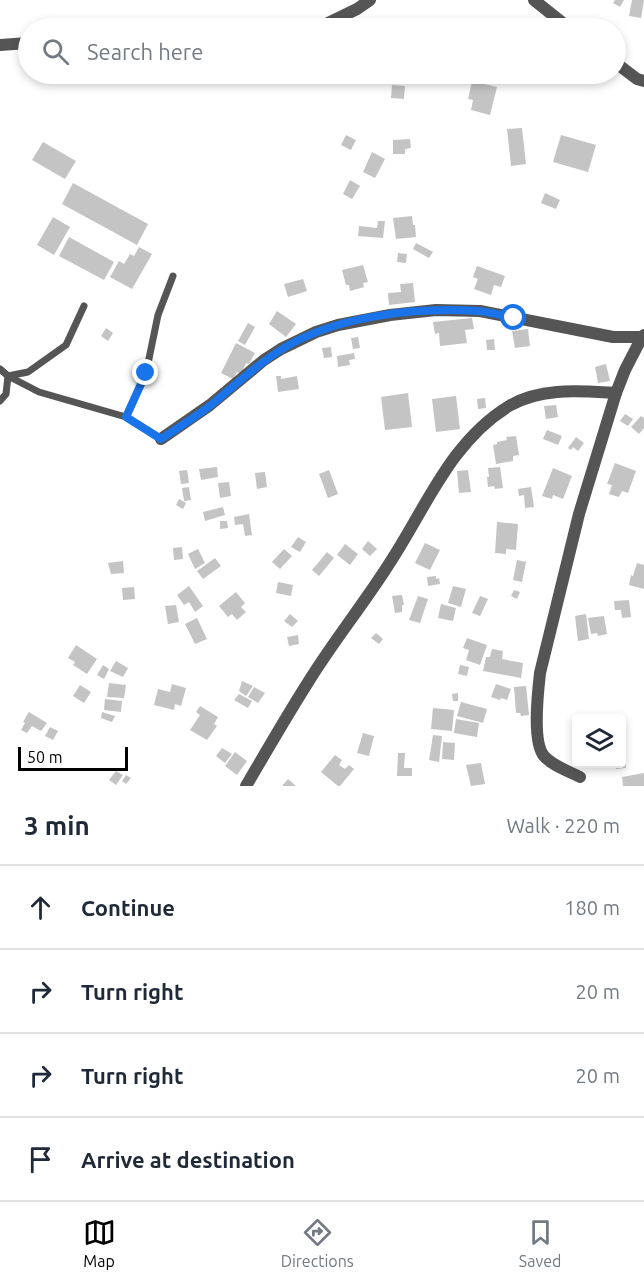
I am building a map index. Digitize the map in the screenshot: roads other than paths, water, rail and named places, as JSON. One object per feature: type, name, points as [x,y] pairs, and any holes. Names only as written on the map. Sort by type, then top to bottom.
[{"type":"street","points":[[339,18],[370,0]]},
{"type":"street","points":[[534,0],[556,18]]},
{"type":"street","points":[[0,45],[18,44]]},
{"type":"street","points":[[626,71],[644,81]]},
{"type":"street","points":[[161,439],[210,405],[273,355],[296,341],[338,325],[424,311],[480,311],[612,337],[643,336],[616,393],[579,514],[540,673],[537,698],[537,741],[540,750],[552,763],[580,777]]},
{"type":"street","points":[[246,786],[307,684],[402,545],[440,477],[458,452],[480,428],[510,405],[533,396],[570,390],[616,393]]},
{"type":"lane","points":[[126,417],[146,373],[158,315],[173,276]]},
{"type":"lane","points":[[8,376],[28,372],[66,345],[84,306]]},
{"type":"lane","points":[[0,369],[8,376],[39,392],[126,417],[161,439]]},
{"type":"lane","points":[[0,400],[6,394],[8,376]]}]
